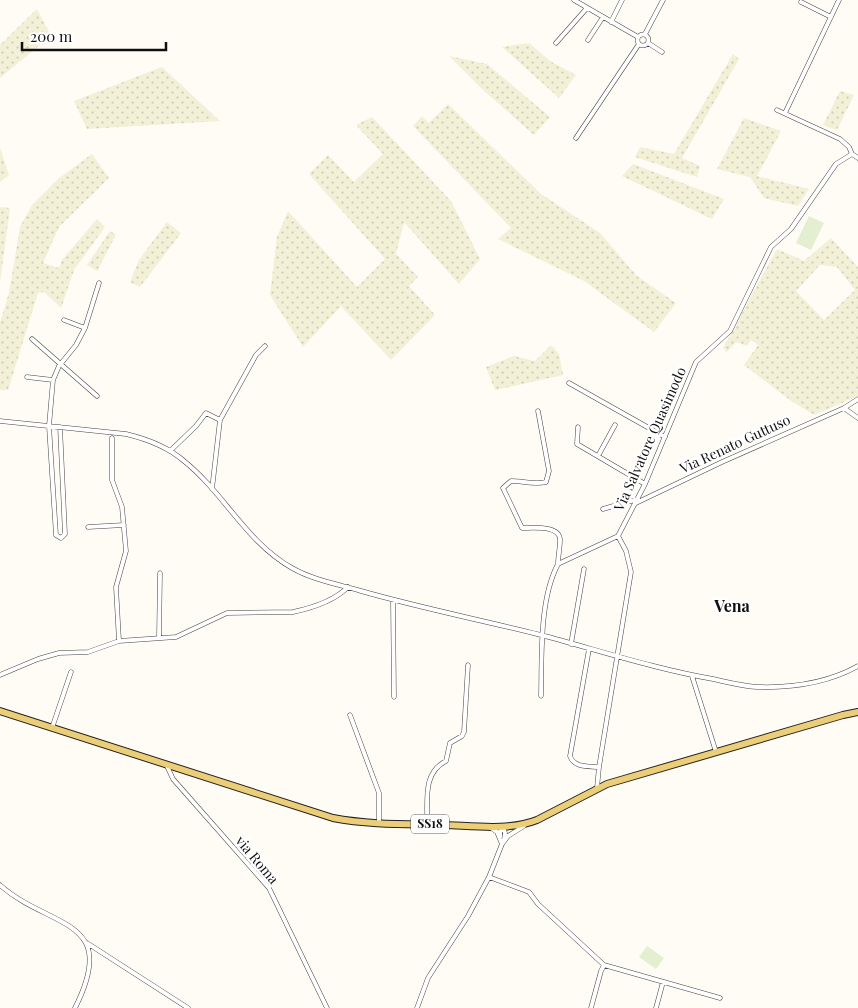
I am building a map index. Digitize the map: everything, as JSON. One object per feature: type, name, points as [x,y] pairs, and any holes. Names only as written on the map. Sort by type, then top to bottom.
[{"type":"main road","name":"SS18","points":[[0,711],[317,814],[348,821],[488,826],[528,824],[606,784],[843,714],[858,712]]},
{"type":"street","points":[[574,0],[638,36],[646,34]]},
{"type":"street","points":[[611,22],[622,0]]},
{"type":"street","points":[[648,43],[646,34],[663,0]]},
{"type":"street","points":[[785,113],[839,0]]},
{"type":"street","points":[[802,2],[831,17]]},
{"type":"street","points":[[556,43],[587,8]]},
{"type":"street","points":[[588,40],[603,18]]},
{"type":"street","points":[[638,36],[639,44]]},
{"type":"street","points":[[639,44],[645,45],[648,43],[662,52]]},
{"type":"street","points":[[576,138],[639,44]]},
{"type":"street","points":[[777,110],[840,139],[849,146],[852,154],[858,158]]},
{"type":"street","name":"Via Salvatore Quasimodo","points":[[618,536],[645,484],[696,362],[730,331],[771,246],[791,230],[836,164],[852,154]]},
{"type":"street","points":[[60,427],[66,517],[66,534],[61,538],[56,534],[49,426],[53,380],[61,363],[76,345],[85,328],[99,283]]},
{"type":"street","points":[[64,320],[85,328]]},
{"type":"street","points":[[32,338],[97,396]]},
{"type":"street","points":[[212,488],[220,420],[256,355],[265,346]]},
{"type":"street","points":[[27,377],[53,380]]},
{"type":"street","points":[[569,383],[665,437]]},
{"type":"street","name":"Via Renato Guttuso","points":[[603,509],[637,501],[844,408],[858,399]]},
{"type":"street","points":[[844,408],[858,418]]},
{"type":"street","points":[[538,410],[549,471],[546,482],[537,484],[511,481],[503,488],[522,528],[547,529],[557,532],[560,538],[558,564],[549,587],[543,636],[542,696]]},
{"type":"street","points":[[170,451],[196,426],[206,413],[220,420]]},
{"type":"street","points":[[0,421],[126,434],[142,438],[170,451],[194,468],[260,545],[277,558],[307,575],[393,600],[543,636],[692,676],[754,687],[782,687],[807,684],[858,666]]},
{"type":"street","points":[[598,456],[615,426]]},
{"type":"street","points":[[578,427],[577,444],[645,484]]},
{"type":"street","points":[[112,438],[112,480],[122,507],[126,551],[116,587],[119,641]]},
{"type":"street","points":[[88,527],[124,525]]},
{"type":"street","points":[[558,564],[618,536],[626,551],[631,572],[616,657],[597,788]]},
{"type":"street","points":[[571,644],[584,569]]},
{"type":"street","points":[[159,638],[160,573]]},
{"type":"street","points":[[0,675],[60,653],[88,652],[119,641],[176,637],[227,613],[293,612],[340,595],[348,587]]},
{"type":"street","points":[[393,600],[394,697]]},
{"type":"street","points":[[589,649],[570,756],[572,761],[577,764],[599,767]]},
{"type":"street","points":[[427,824],[431,774],[436,767],[446,761],[450,743],[462,736],[464,732],[468,665]]},
{"type":"street","points":[[52,728],[71,672]]},
{"type":"street","points":[[692,676],[716,752]]},
{"type":"street","points":[[350,715],[379,793],[379,823]]},
{"type":"street","name":"via Roma","points":[[166,764],[173,779],[268,888],[327,1008]]},
{"type":"street","points":[[502,841],[528,824]]},
{"type":"street","points":[[488,826],[496,832],[502,841]]},
{"type":"street","points":[[417,1008],[428,978],[468,916],[489,877],[505,834],[503,826]]},
{"type":"street","points":[[489,877],[529,892],[538,904],[604,965],[720,998]]},
{"type":"street","points":[[0,885],[12,895],[65,923],[87,943],[188,1008]]},
{"type":"street","points":[[76,1008],[88,974],[90,955],[87,943]]},
{"type":"street","points":[[591,1008],[604,965]]},
{"type":"street","points":[[656,1008],[663,982]]},
{"type":"shaded area","points":[[37,9],[51,36],[0,78],[0,45]]},
{"type":"shaded area","points":[[529,43],[550,61],[576,75],[559,98],[502,47]]},
{"type":"shaded area","points":[[733,54],[739,59],[682,158],[700,166],[697,177],[635,157],[640,147],[674,154]]},
{"type":"shaded area","points":[[449,56],[487,64],[550,117],[534,135],[482,89]]},
{"type":"shaded area","points":[[162,67],[220,121],[87,129],[74,101]]},
{"type":"shaded area","points":[[840,91],[854,95],[837,130],[823,125]]},
{"type":"shaded area","points":[[448,104],[541,194],[600,233],[637,276],[676,303],[654,332],[584,281],[498,239],[511,228],[413,126],[422,116],[429,123]]},
{"type":"shaded area","points":[[372,117],[451,201],[480,259],[459,284],[404,222],[396,254],[418,277],[409,286],[435,315],[391,360],[341,306],[303,347],[270,295],[277,237],[288,211],[357,287],[385,259],[309,174],[328,155],[354,182],[383,154],[356,125]]},
{"type":"shaded area","points":[[744,118],[781,131],[757,176],[809,189],[798,206],[764,198],[750,177],[717,169]]},
{"type":"shaded area","points":[[0,148],[9,175],[0,182]]},
{"type":"shaded area","points":[[92,154],[109,178],[59,227],[43,263],[59,268],[62,260],[97,219],[105,227],[74,270],[61,308],[44,292],[38,293],[8,390],[0,390],[0,322],[9,293],[20,227],[32,205],[58,179]]},
{"type":"shaded area","points":[[633,164],[724,199],[712,219],[622,176]]},
{"type":"shaded area","points":[[0,207],[10,208],[0,282]]},
{"type":"shaded area","points":[[167,222],[181,233],[140,287],[130,282],[139,260]]},
{"type":"shaded area","points":[[110,231],[116,235],[97,271],[87,265]]},
{"type":"shaded area","points":[[831,238],[858,267],[858,396],[814,415],[790,400],[744,365],[758,345],[751,340],[747,346],[736,342],[727,352],[723,348],[777,249],[804,261]],"holes":[[[820,265],[837,267],[855,290],[824,320],[796,291]]]},
{"type":"shaded area","points":[[551,345],[559,354],[563,375],[495,390],[486,367],[514,356],[535,361]]},
{"type":"green space","points":[[809,216],[824,223],[811,250],[796,243]]},
{"type":"green space","points":[[647,946],[664,958],[656,969],[639,957]]},
{"type":"district","name":"Vena","points":[[732,606]]}]
